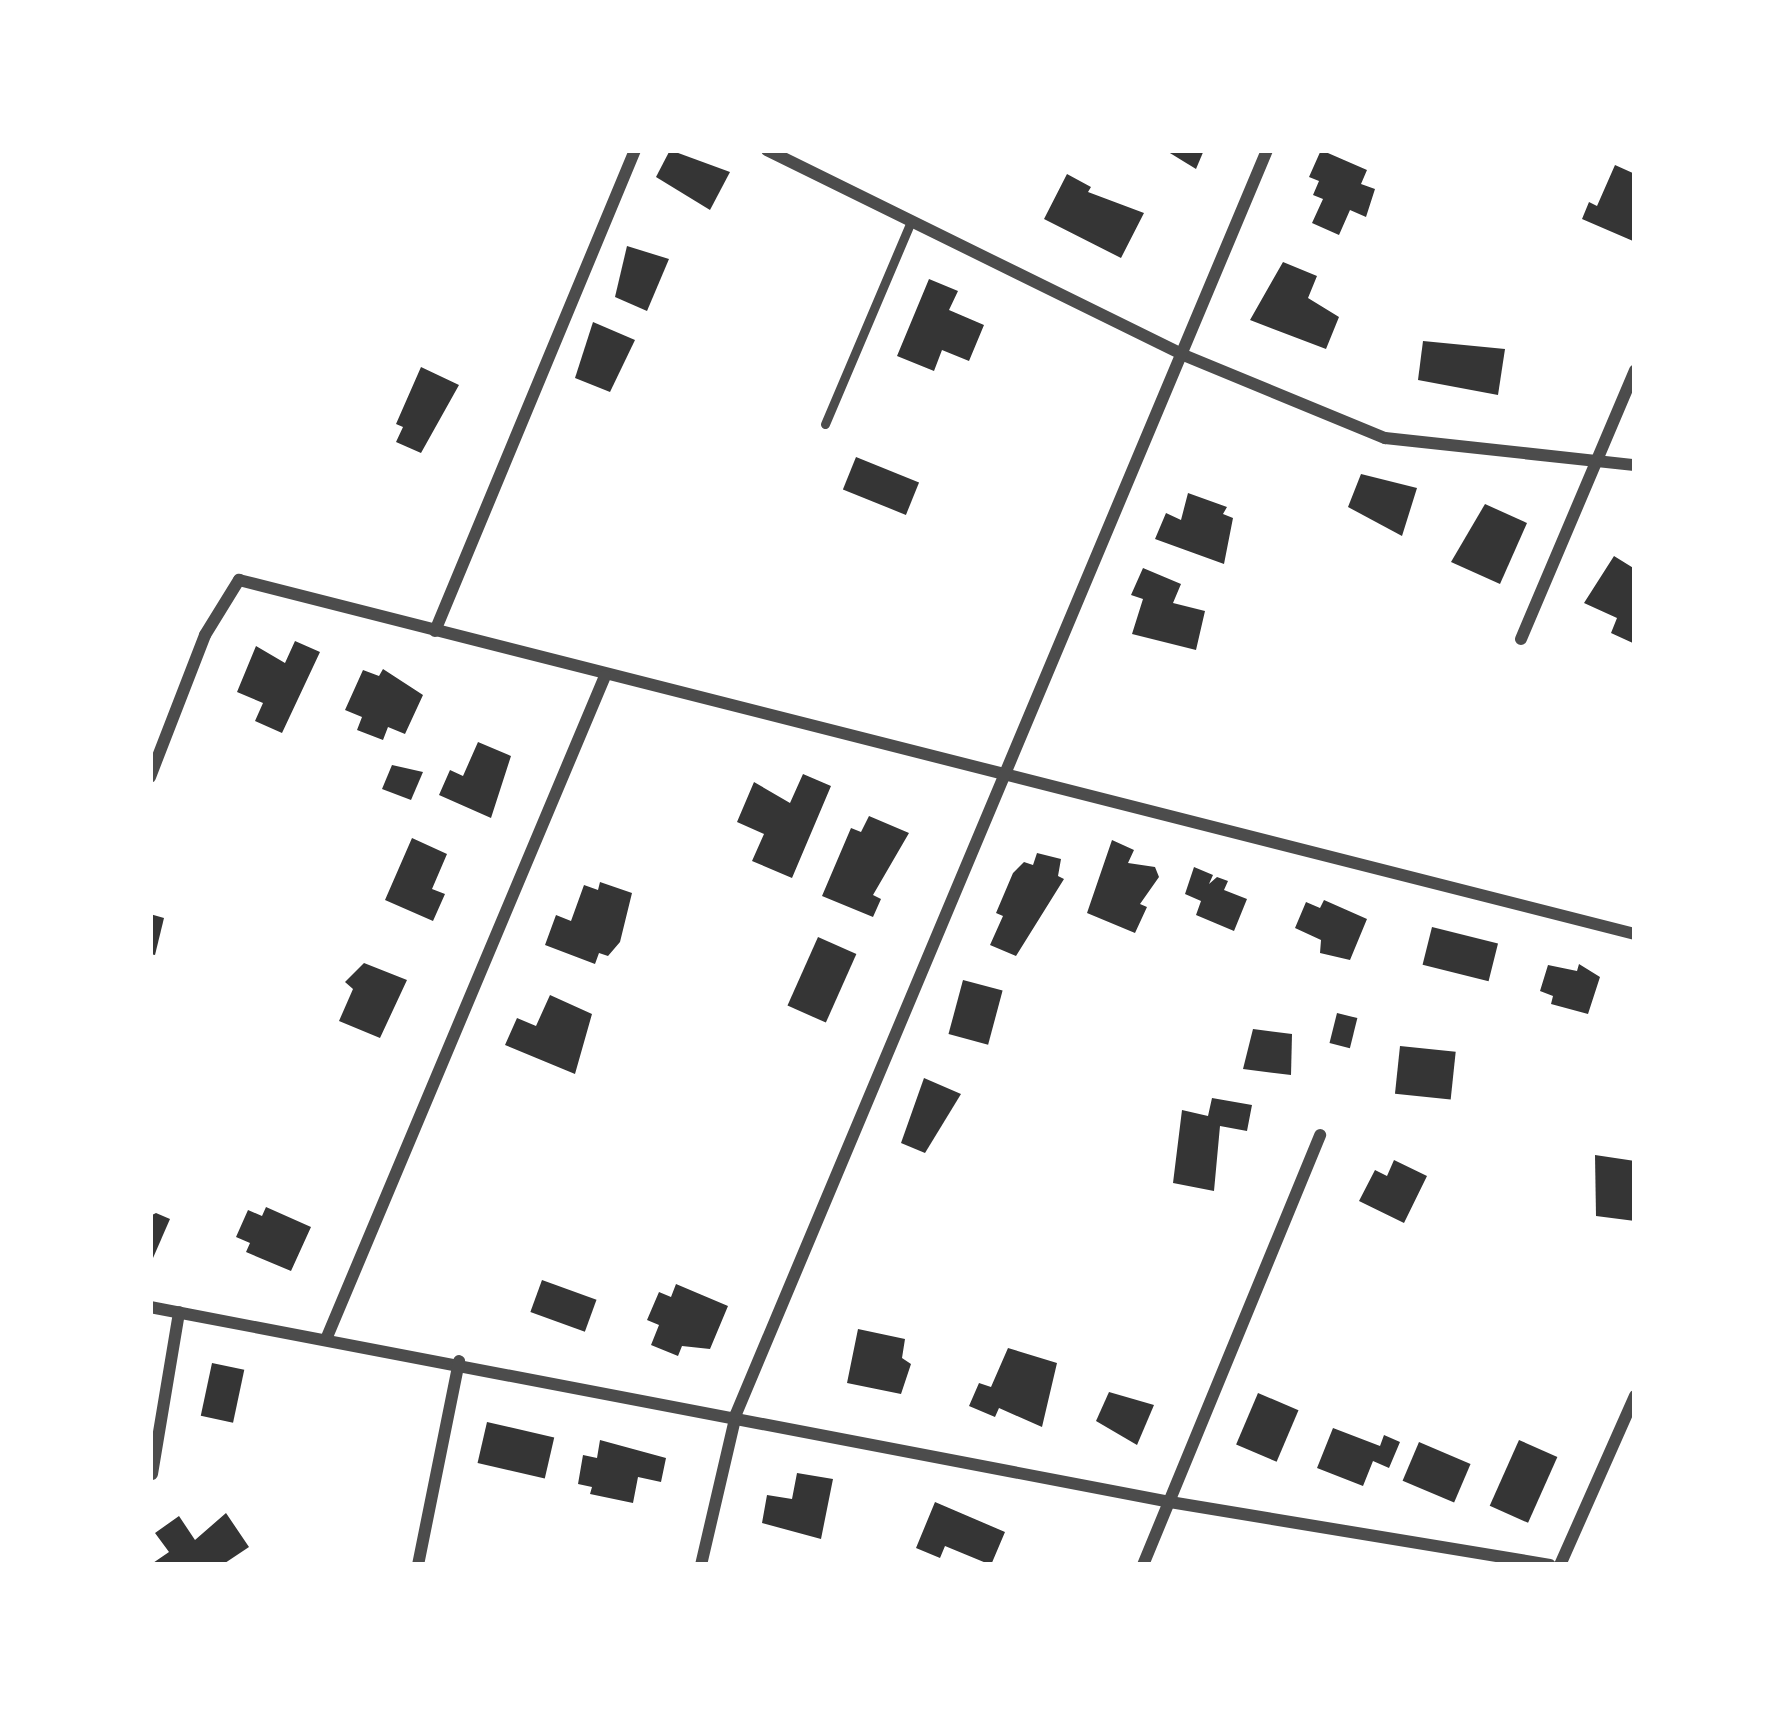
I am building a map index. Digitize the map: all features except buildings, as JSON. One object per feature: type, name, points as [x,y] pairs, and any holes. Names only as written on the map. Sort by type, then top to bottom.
[{"type":"street","points":[[435,631],[635,150]]},
{"type":"street","points":[[767,150],[1181,354],[1385,438],[1635,464]]},
{"type":"street","points":[[701,1565],[736,1414],[1267,150]]},
{"type":"street","points":[[1521,639],[1635,370]]},
{"type":"street","points":[[150,777],[205,635],[239,580],[1635,934]]},
{"type":"street","points":[[327,1337],[605,676]]},
{"type":"street","points":[[1143,1565],[1320,1135]]},
{"type":"street","points":[[150,1307],[459,1361],[1170,1502],[1550,1565]]},
{"type":"street","points":[[152,1474],[179,1312]]},
{"type":"street","points":[[418,1565],[459,1361]]},
{"type":"street","points":[[1560,1565],[1635,1396]]},
{"type":"lane","points":[[825,424],[911,221]]}]
